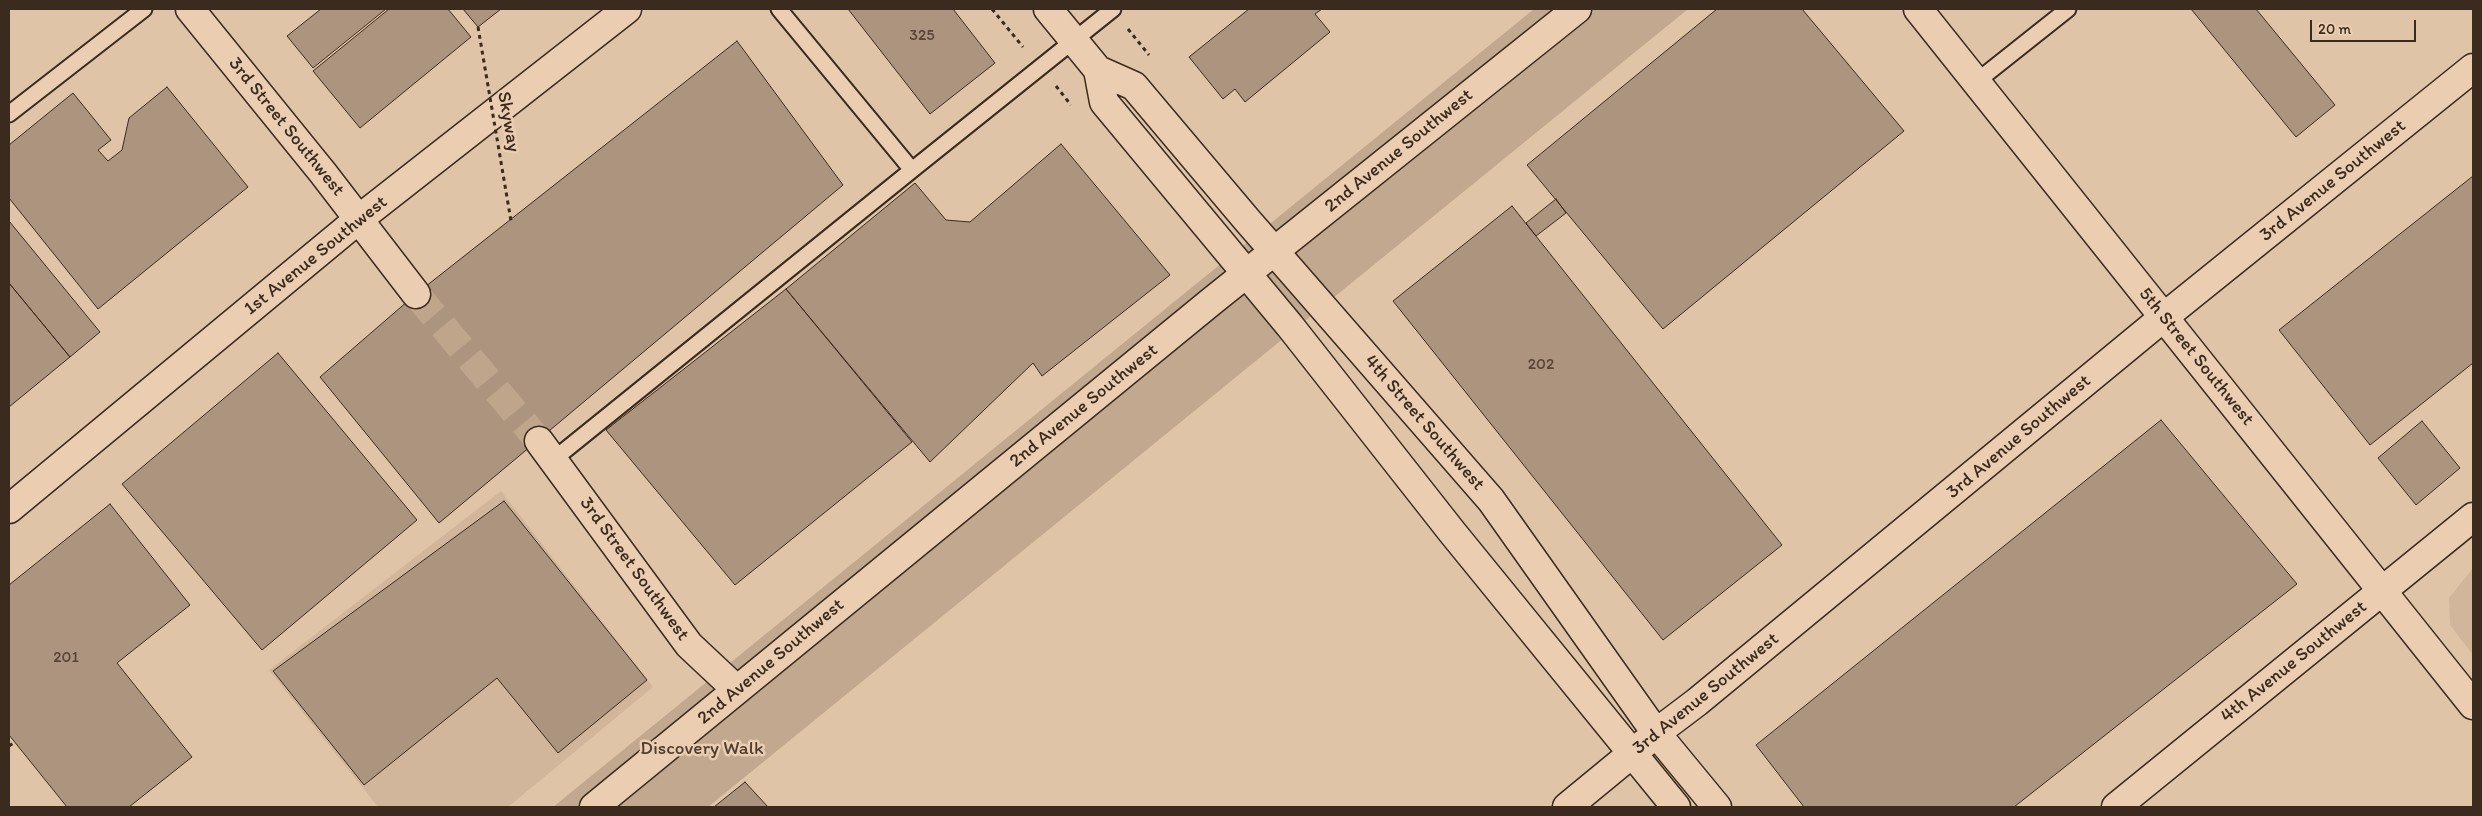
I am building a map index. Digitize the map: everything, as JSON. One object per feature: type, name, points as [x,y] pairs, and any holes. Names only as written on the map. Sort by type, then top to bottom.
[{"type":"street","name":"3rd Street Southwest","points":[[190,9],[360,219],[416,294]]},
{"type":"street","name":"1st Avenue Southwest","points":[[9,509],[360,219],[627,9]]},
{"type":"street","name":"4th Street Southwest","points":[[1048,9],[1098,70],[1134,86],[1490,500],[1656,733],[1717,807]]},
{"type":"street","name":"2nd Avenue Southwest","points":[[594,807],[1246,274],[1276,252],[1577,9]]},
{"type":"street","name":"5th Street Southwest","points":[[1918,9],[2473,705]]},
{"type":"street","name":"3rd Avenue Southwest","points":[[1567,807],[2164,317],[2473,68]]},
{"type":"street","name":"4th Street Southwest","points":[[1098,70],[1104,102],[1246,274],[1676,807]]},
{"type":"street","name":"3rd Street Southwest","points":[[546,450],[689,645],[737,690]]},
{"type":"street","name":"4th Avenue Southwest","points":[[2116,807],[2473,517]]},
{"type":"lane","points":[[9,114],[144,9]]},
{"type":"lane","points":[[779,9],[912,170]]},
{"type":"lane","points":[[546,450],[912,170],[1113,9]]},
{"type":"lane","points":[[1976,82],[2068,9]]},
{"type":"path","name":"Skyway","points":[[478,27],[511,221]]},
{"type":"path","points":[[9,746],[14,742]]},
{"type":"shaded area","points":[[501,491],[653,687],[508,807],[378,807],[269,670]]},
{"type":"shaded area","points":[[2473,568],[2473,655],[2450,625],[2449,598]]},
{"type":"green space","name":"Discovery Walk","points":[[1534,9],[1688,9],[708,807],[553,807]]},
{"type":"building","points":[[321,9],[386,9],[313,68],[287,36]]},
{"type":"building","points":[[389,9],[448,9],[471,37],[360,128],[313,71]]},
{"type":"building","points":[[463,9],[501,9],[478,27]]},
{"type":"building","points":[[848,9],[953,9],[995,63],[930,114]]},
{"type":"building","points":[[1249,9],[1322,9],[1315,14],[1330,32],[1245,102],[1235,89],[1223,99],[1189,57]]},
{"type":"building","points":[[1717,9],[1802,9],[1904,131],[1663,329],[1527,165]]},
{"type":"building","points":[[2191,9],[2256,9],[2335,105],[2296,137]]},
{"type":"building","points":[[737,41],[843,185],[439,523],[320,377],[416,294]]},
{"type":"building","points":[[167,87],[248,187],[98,309],[9,198],[9,145],[73,93],[111,140],[98,150],[108,161],[122,150],[129,118]]},
{"type":"building","points":[[1061,144],[1170,275],[1042,376],[1033,363],[930,462],[786,289],[915,183],[946,220],[970,222]]},
{"type":"building","points":[[2473,176],[2473,363],[2370,445],[2279,330]]},
{"type":"building","points":[[1556,199],[1566,213],[1536,236],[1526,223]]},
{"type":"building","points":[[1512,206],[1782,545],[1663,640],[1393,301]]},
{"type":"building","points":[[9,221],[100,332],[70,357],[9,283]]},
{"type":"building","points":[[9,283],[70,357],[9,407]]},
{"type":"building","points":[[786,289],[912,442],[735,585],[606,430]]},
{"type":"building","points":[[278,353],[417,520],[262,650],[122,484]]},
{"type":"building","points":[[2161,420],[2297,584],[2014,807],[1804,807],[1756,745]]},
{"type":"building","points":[[2422,421],[2460,468],[2416,505],[2378,458]]},
{"type":"building","points":[[504,501],[647,680],[558,753],[497,678],[364,785],[273,671]]},
{"type":"building","points":[[110,504],[190,605],[117,663],[192,757],[129,807],[67,807],[9,735],[9,585]]},
{"type":"building","points":[[745,782],[768,807],[714,807]]},
{"type":"tunnel","points":[[416,294],[539,441]]}]
